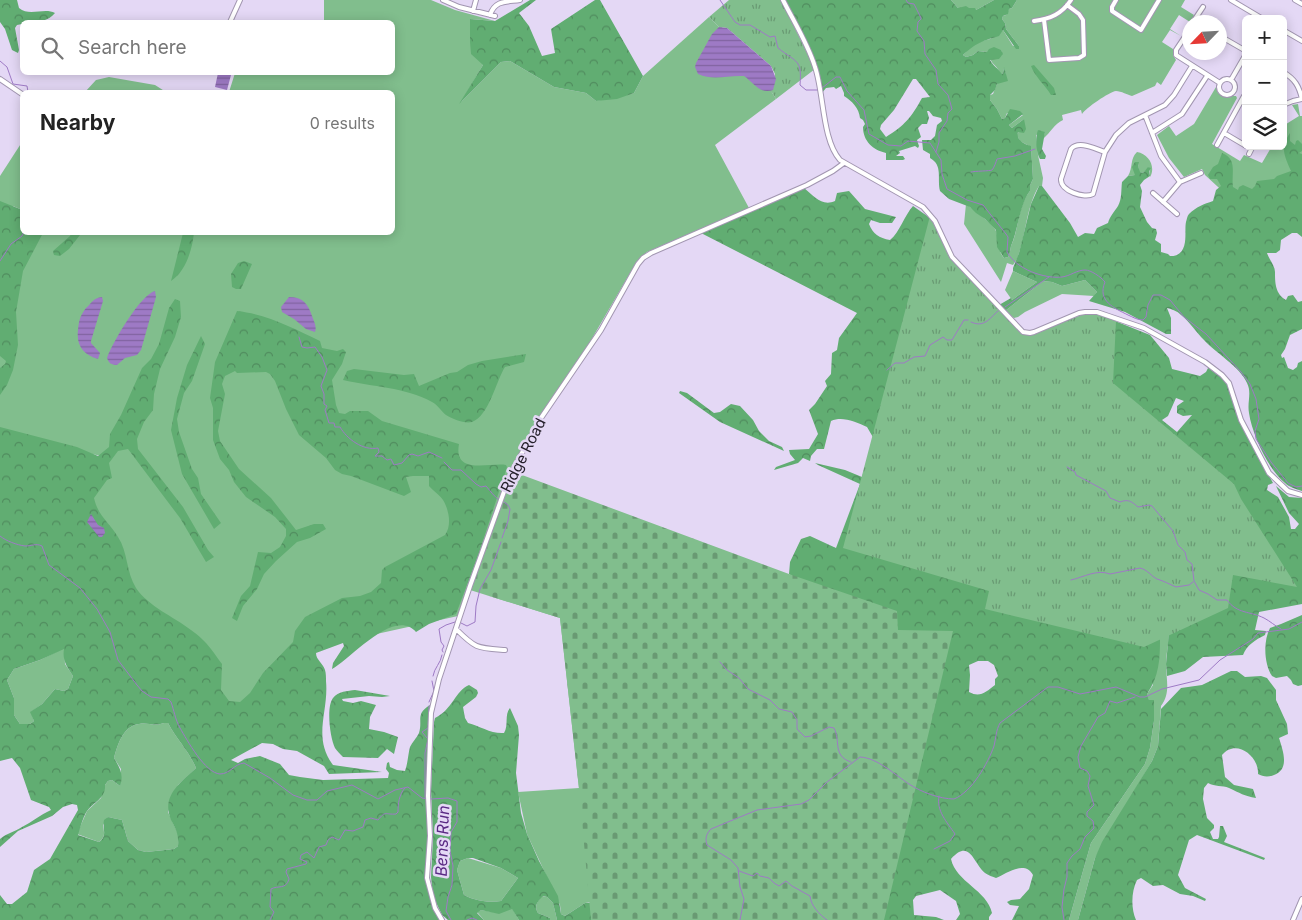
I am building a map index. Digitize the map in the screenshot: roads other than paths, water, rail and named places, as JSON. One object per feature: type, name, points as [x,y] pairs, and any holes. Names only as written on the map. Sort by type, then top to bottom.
[{"type":"street","points":[[231,20],[240,0]]},
{"type":"street","points":[[442,0],[472,11],[496,16]]},
{"type":"street","points":[[472,11],[476,0]]},
{"type":"street","points":[[490,15],[492,8],[497,3],[520,0]]},
{"type":"street","points":[[783,0],[814,64],[833,149],[844,163],[910,198],[928,211],[952,258],[1023,332],[1034,332],[1085,312],[1097,312],[1155,333],[1216,369],[1229,383],[1241,420],[1269,473],[1288,491],[1302,495]]},
{"type":"street","points":[[1034,20],[1044,20],[1058,14],[1070,0]]},
{"type":"street","points":[[1116,0],[1112,10],[1141,30],[1159,0]]},
{"type":"street","points":[[1231,0],[1256,15]]},
{"type":"street","points":[[1295,0],[1302,4]]},
{"type":"street","points":[[1044,20],[1049,60],[1080,58],[1084,55],[1083,20],[1079,14],[1067,5]]},
{"type":"street","points":[[1199,15],[1203,7]]},
{"type":"street","points":[[1287,32],[1302,41]]},
{"type":"street","points":[[1227,40],[1242,50]]},
{"type":"street","points":[[1182,42],[1175,54],[1182,59]]},
{"type":"street","points":[[1231,80],[1242,59]]},
{"type":"street","points":[[1184,60],[1220,83]]},
{"type":"street","points":[[1106,152],[1080,144],[1073,146],[1061,179],[1063,187],[1086,196],[1093,194],[1106,152],[1116,136],[1124,127],[1136,119],[1161,108],[1170,100],[1192,66]]},
{"type":"street","points":[[1287,75],[1296,82],[1302,99],[1287,103]]},
{"type":"street","points":[[1152,133],[1182,114],[1207,76]]},
{"type":"street","points":[[0,79],[20,93]]},
{"type":"street","points":[[1231,80],[1226,79],[1220,83],[1219,89],[1222,93],[1230,94],[1234,91]]},
{"type":"street","points":[[1231,80],[1234,84],[1234,91]]},
{"type":"street","points":[[1234,91],[1242,95]]},
{"type":"street","points":[[1217,145],[1242,102]]},
{"type":"street","points":[[1145,115],[1161,156],[1180,182]]},
{"type":"street","points":[[1224,133],[1242,144]]},
{"type":"street","name":"Ridge Road","points":[[442,920],[435,908],[427,878],[430,836],[428,799],[432,705],[470,586],[510,475],[541,418],[601,330],[640,260],[651,253],[807,185],[836,170],[844,163]]},
{"type":"street","points":[[1163,202],[1180,182],[1201,173]]},
{"type":"street","points":[[1152,193],[1177,214]]},
{"type":"street","points":[[456,629],[473,646],[505,650]]},
{"type":"street","points":[[1293,920],[1302,899]]},
{"type":"waterway","points":[[720,0],[735,22],[740,25],[750,25],[770,37],[775,36],[778,48],[797,62],[800,70],[800,85],[806,90],[818,90]]},
{"type":"waterway","points":[[906,0],[908,3],[914,4],[921,18],[918,22],[917,31],[924,41],[925,54],[936,70],[938,84],[948,95],[952,109],[948,113],[947,121],[939,133],[936,152]]},
{"type":"waterway","points":[[0,61],[7,67],[13,84],[27,86],[28,90]]},
{"type":"waterway","points":[[822,88],[836,77],[840,77],[847,91],[864,110],[869,134],[888,145],[901,146],[908,141],[930,143],[941,160],[942,174],[947,189],[967,200],[983,205],[1008,237],[1007,252],[1011,258],[1024,268],[1031,272],[1055,277],[1065,276],[1082,270],[1090,271],[1105,282],[1103,294],[1108,303],[1117,310],[1139,320],[1143,320],[1146,317],[1148,305],[1153,295],[1161,295],[1170,300],[1184,317],[1206,334],[1250,384],[1256,399],[1259,419],[1255,431],[1256,439],[1288,483],[1296,487],[1302,486]]},
{"type":"waterway","points":[[971,172],[992,170],[997,159],[1015,156],[1035,149]]},
{"type":"waterway","points":[[0,261],[11,244],[22,235]]},
{"type":"waterway","points":[[1005,307],[1049,277]]},
{"type":"waterway","points":[[971,322],[976,324],[983,323],[998,311]]},
{"type":"waterway","points":[[887,370],[895,363],[904,363],[914,357],[925,356],[930,345],[943,337],[947,340],[952,340],[964,320],[968,320]]},
{"type":"waterway","points":[[299,337],[302,347],[315,347],[322,357],[327,370],[321,386],[324,394],[324,404],[327,406],[325,410],[329,423],[334,423],[335,427],[340,427],[351,440],[361,446],[378,448],[379,452],[375,456],[382,456],[387,460],[391,459],[394,465],[402,463],[412,454],[418,456],[429,452],[442,458]]},
{"type":"waterway","points":[[444,462],[452,470],[461,470],[481,487],[486,486],[500,501]]},
{"type":"waterway","points":[[1067,467],[1075,472],[1076,475],[1106,491],[1110,498],[1120,502],[1129,501],[1138,507],[1152,506],[1173,531],[1178,545],[1185,552],[1187,560],[1192,564],[1194,581],[1199,590],[1217,600],[1227,600],[1235,608],[1264,618],[1281,629]]},
{"type":"waterway","points":[[502,538],[510,509],[504,502]]},
{"type":"waterway","name":"Bens Run","points":[[0,536],[19,545],[42,546],[49,565],[80,588],[97,609],[110,632],[118,660],[137,685],[151,697],[168,699],[171,702],[178,725],[187,740],[197,755],[214,772],[223,774],[244,763],[270,778],[293,795],[307,800],[317,800],[327,791],[352,785],[378,799],[395,790],[408,787],[422,798],[427,799]]},
{"type":"waterway","points":[[461,623],[467,626],[475,622],[480,589],[491,570],[501,542]]},
{"type":"waterway","points":[[1071,580],[1100,572],[1110,574],[1140,568],[1157,579],[1176,587],[1189,585],[1193,582]]},
{"type":"waterway","points":[[443,652],[444,646],[441,642],[439,629],[455,622]]},
{"type":"waterway","name":"Bens Run","points":[[740,920],[744,899],[740,887],[738,868],[731,860],[707,845],[706,837],[711,829],[757,810],[801,804],[809,800],[827,782],[860,757],[873,760],[886,767],[919,790],[954,799],[973,784],[988,760],[1000,723],[1048,687],[1058,687],[1080,694],[1116,687],[1140,697],[1145,697],[1162,689],[1199,680],[1220,660],[1253,639],[1258,633],[1289,629],[1302,622]]},
{"type":"waterway","points":[[433,676],[442,655]]},
{"type":"waterway","points":[[720,662],[727,670],[739,678],[748,689],[770,700],[779,709],[792,712],[797,720],[797,729],[805,737],[829,727],[834,728],[839,752],[841,756],[851,762]]},
{"type":"waterway","points":[[429,702],[434,691],[432,681]]},
{"type":"waterway","points":[[1064,920],[1062,907],[1067,877],[1067,863],[1080,849],[1085,837],[1094,828],[1093,821],[1087,816],[1087,812],[1094,805],[1088,786],[1090,776],[1087,771],[1080,768],[1078,757],[1081,746],[1098,717],[1105,713],[1110,701],[1117,703],[1135,697]]},
{"type":"waterway","points":[[425,798],[425,753],[428,739],[422,732],[428,728],[429,706]]},
{"type":"waterway","points":[[270,920],[274,912],[270,907],[271,889],[286,885],[289,879],[286,872],[287,869],[306,864],[307,862],[300,859],[301,855],[307,852],[314,858],[319,847],[326,845],[332,837],[339,840],[345,830],[353,831],[363,827],[365,820],[371,818],[378,820],[384,814],[396,814],[398,812],[400,796],[405,788]]},
{"type":"waterway","points":[[934,849],[950,841],[955,834],[939,807],[939,796]]},
{"type":"waterway","name":"Bens Run","points":[[431,799],[448,798],[457,801],[457,822],[451,832],[452,885],[446,911],[451,920]]},
{"type":"waterway","points":[[739,871],[753,876],[757,873],[760,876],[769,878],[779,886],[786,881],[810,896],[816,910],[827,920]]},
{"type":"waterway","name":"Bens Run","points":[[467,920],[472,918],[477,920]]}]
